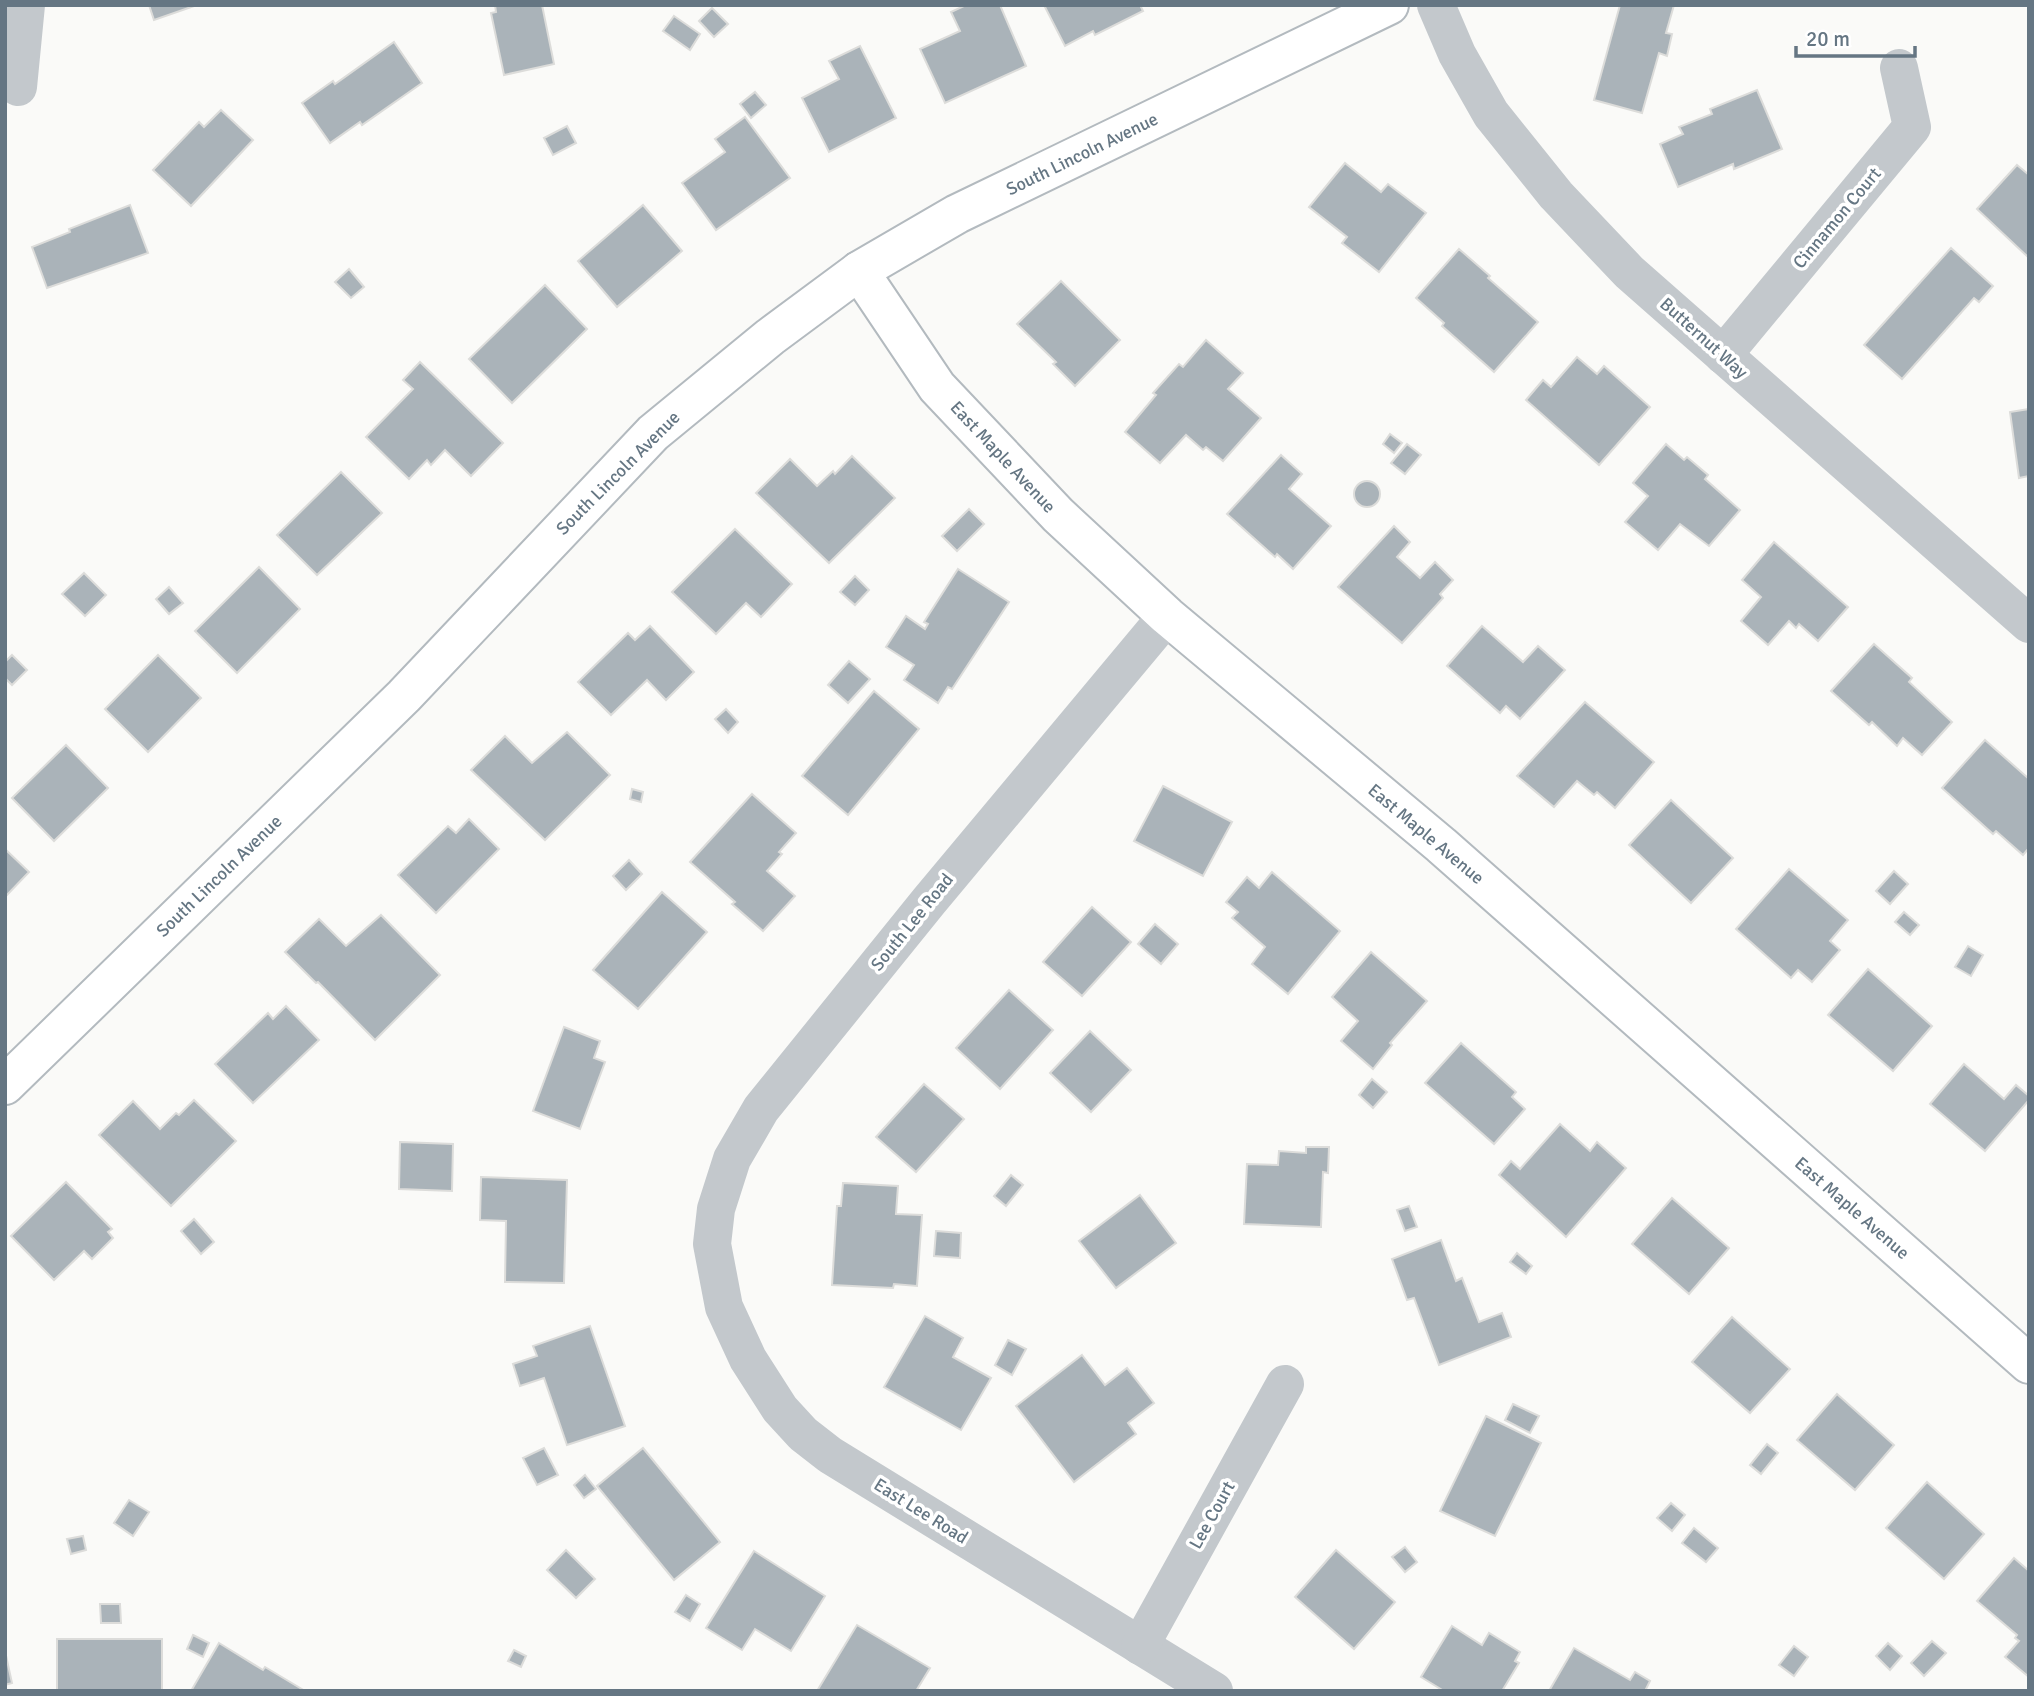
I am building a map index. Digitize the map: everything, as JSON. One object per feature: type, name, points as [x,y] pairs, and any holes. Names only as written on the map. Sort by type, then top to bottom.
[{"type":"main road","name":"South Lincoln Avenue","points":[[5,1084],[404,696],[653,433],[770,337],[859,271],[957,214],[1389,5]]},
{"type":"main road","name":"East Maple Avenue","points":[[859,271],[937,387],[1058,515],[1167,616],[1441,845],[2029,1364]]},
{"type":"street","points":[[18,87],[26,5]]},
{"type":"street","name":"Butternut Way","points":[[1436,5],[1457,54],[1491,114],[1556,195],[1629,272],[2029,624]]},
{"type":"street","name":"Cinnamon Court","points":[[1723,355],[1912,127],[1899,68]]},
{"type":"street","name":"South Lee Road","points":[[714,1256],[712,1244],[716,1209],[732,1158],[761,1109],[929,901],[1167,616]]},
{"type":"street","name":"East Lee Road","points":[[714,1256],[724,1307],[748,1359],[780,1409],[803,1434],[831,1455],[1214,1691]]},
{"type":"street","name":"Lee Court","points":[[1140,1646],[1285,1384]]},
{"type":"building","points":[[149,5],[197,5],[154,20]]},
{"type":"building","points":[[495,5],[542,5],[554,64],[504,75],[491,13],[496,12]]},
{"type":"building","points":[[966,5],[1000,5],[1026,66],[945,103],[920,49],[960,31],[951,12]]},
{"type":"building","points":[[1044,5],[1140,5],[1143,11],[1095,35],[1093,31],[1065,46]]},
{"type":"building","points":[[1620,5],[1674,5],[1666,33],[1672,34],[1667,56],[1659,53],[1642,113],[1594,100]]},
{"type":"building","points":[[712,8],[728,24],[714,37],[699,21]]},
{"type":"building","points":[[674,16],[700,34],[690,50],[663,31]]},
{"type":"building","points":[[394,42],[422,83],[362,125],[360,122],[330,143],[302,103],[333,81],[335,84]]},
{"type":"building","points":[[860,46],[896,118],[829,152],[802,98],[839,79],[829,61]]},
{"type":"building","points":[[1757,90],[1782,149],[1734,169],[1733,164],[1678,187],[1660,144],[1683,134],[1679,127],[1712,114],[1710,109]]},
{"type":"building","points":[[755,92],[766,105],[751,118],[740,104]]},
{"type":"building","points":[[221,110],[253,140],[191,206],[153,170],[199,122],[204,127]]},
{"type":"building","points":[[745,117],[790,178],[716,230],[682,183],[725,152],[715,139]]},
{"type":"building","points":[[567,126],[576,143],[553,155],[544,138]]},
{"type":"building","points":[[1345,163],[1381,192],[1388,184],[1426,213],[1379,272],[1342,243],[1347,237],[1309,207]]},
{"type":"building","points":[[2017,165],[2029,175],[2029,258],[1977,209]]},
{"type":"building","points":[[130,205],[148,253],[47,288],[32,247]]},
{"type":"building","points":[[643,205],[682,251],[617,307],[578,261]]},
{"type":"building","points":[[1951,248],[1993,286],[1979,302],[1974,298],[1902,379],[1864,345]]},
{"type":"building","points":[[1459,249],[1538,322],[1494,372],[1442,326],[1444,323],[1416,298]]},
{"type":"building","points":[[349,269],[364,287],[351,298],[335,282]]},
{"type":"building","points":[[1061,281],[1120,340],[1075,386],[1053,364],[1056,362],[1017,324]]},
{"type":"building","points":[[545,285],[587,329],[512,403],[469,359]]},
{"type":"building","points":[[1206,340],[1243,373],[1228,389],[1261,418],[1223,461],[1206,447],[1203,450],[1186,435],[1160,463],[1125,432],[1156,395],[1153,393],[1179,364],[1183,367]]},
{"type":"building","points":[[1577,357],[1597,374],[1604,366],[1650,407],[1599,465],[1526,400],[1543,380],[1551,387]]},
{"type":"building","points":[[420,362],[503,443],[471,476],[445,450],[431,465],[427,460],[409,479],[366,437],[413,389],[403,380]]},
{"type":"building","points":[[2029,409],[2029,476],[2019,478],[2010,412]]},
{"type":"building","points":[[1390,434],[1402,443],[1394,453],[1383,444]]},
{"type":"building","points":[[1407,444],[1421,455],[1405,474],[1391,463]]},
{"type":"building","points":[[1666,444],[1684,460],[1687,457],[1708,475],[1705,479],[1740,510],[1709,546],[1680,524],[1658,550],[1625,522],[1648,496],[1633,483]]},
{"type":"building","points":[[1281,455],[1302,474],[1289,489],[1331,526],[1293,569],[1277,554],[1275,557],[1227,514]]},
{"type":"building","points":[[852,456],[895,498],[829,563],[756,493],[790,459],[817,486],[833,471],[835,474]]},
{"type":"building","points":[[341,472],[382,513],[317,575],[277,535]]},
{"type":"building","points":[[1367,481],[1376,485],[1380,494],[1376,503],[1367,507],[1358,503],[1354,494],[1358,485]]},
{"type":"building","points":[[969,509],[984,524],[957,551],[942,536]]},
{"type":"building","points":[[1394,526],[1410,542],[1397,557],[1420,578],[1435,562],[1453,580],[1440,594],[1443,598],[1402,643],[1338,587]]},
{"type":"building","points":[[735,529],[792,584],[761,617],[746,603],[716,634],[672,592]]},
{"type":"building","points":[[1774,542],[1848,607],[1818,641],[1799,624],[1796,628],[1789,621],[1768,645],[1741,621],[1761,597],[1742,580]]},
{"type":"building","points":[[259,567],[300,609],[237,673],[195,631]]},
{"type":"building","points":[[958,569],[1009,602],[952,689],[948,687],[938,703],[904,680],[914,665],[886,647],[906,616],[925,629],[928,624],[924,622]]},
{"type":"building","points":[[84,573],[106,595],[85,616],[62,594]]},
{"type":"building","points":[[855,576],[869,590],[855,605],[840,592]]},
{"type":"building","points":[[169,587],[183,603],[169,614],[156,599]]},
{"type":"building","points":[[650,626],[694,672],[666,700],[647,680],[611,715],[578,682],[628,633],[635,640]]},
{"type":"building","points":[[1482,626],[1523,662],[1538,646],[1565,670],[1520,719],[1506,706],[1500,713],[1447,666]]},
{"type":"building","points":[[1874,644],[1912,678],[1909,682],[1952,722],[1922,755],[1903,738],[1897,746],[1872,722],[1869,725],[1831,691]]},
{"type":"building","points":[[12,655],[27,670],[12,685],[5,678],[5,662]]},
{"type":"building","points":[[158,655],[201,698],[148,752],[105,709]]},
{"type":"building","points":[[849,661],[870,679],[848,703],[828,685]]},
{"type":"building","points":[[874,691],[919,729],[848,815],[802,776]]},
{"type":"building","points":[[1585,702],[1654,762],[1615,808],[1597,792],[1594,795],[1577,781],[1554,807],[1517,776]]},
{"type":"building","points":[[726,709],[738,722],[728,733],[715,719]]},
{"type":"building","points":[[567,732],[610,775],[545,840],[471,770],[505,736],[532,763]]},
{"type":"building","points":[[1985,740],[2029,779],[2029,848],[2023,855],[1996,831],[1993,834],[1942,788]]},
{"type":"building","points":[[66,745],[108,788],[54,841],[12,798]]},
{"type":"building","points":[[1163,786],[1232,822],[1203,876],[1134,841]]},
{"type":"building","points":[[632,789],[643,792],[641,802],[630,799]]},
{"type":"building","points":[[752,794],[796,833],[767,871],[795,896],[763,931],[690,862]]},
{"type":"building","points":[[1671,800],[1733,858],[1691,903],[1629,845]]},
{"type":"building","points":[[469,819],[499,849],[436,913],[398,875],[448,826],[456,833]]},
{"type":"building","points":[[5,849],[29,872],[5,897]]},
{"type":"building","points":[[629,860],[642,874],[626,890],[613,876]]},
{"type":"building","points":[[1789,869],[1848,920],[1830,941],[1840,950],[1812,982],[1798,970],[1791,978],[1736,929]]},
{"type":"building","points":[[1894,871],[1908,884],[1890,904],[1876,891]]},
{"type":"building","points":[[1272,872],[1340,931],[1288,994],[1252,964],[1265,947],[1232,918],[1238,912],[1226,902],[1247,877],[1259,888]]},
{"type":"building","points":[[662,892],[707,932],[638,1009],[593,970]]},
{"type":"building","points":[[1092,907],[1131,942],[1082,996],[1043,962]]},
{"type":"building","points":[[1904,912],[1919,925],[1910,935],[1895,922]]},
{"type":"building","points":[[381,915],[440,975],[375,1040],[285,952],[319,919],[346,946]]},
{"type":"building","points":[[1155,924],[1178,944],[1161,964],[1138,944]]},
{"type":"building","points":[[1968,946],[1983,955],[1971,976],[1955,967]]},
{"type":"building","points":[[1371,952],[1427,1001],[1390,1043],[1392,1045],[1373,1069],[1341,1041],[1358,1021],[1332,997]]},
{"type":"building","points":[[1868,969],[1932,1026],[1893,1071],[1828,1015]]},
{"type":"building","points":[[1009,990],[1053,1030],[1000,1089],[956,1048]]},
{"type":"building","points":[[286,1006],[319,1040],[253,1103],[215,1064],[268,1013],[273,1019]]},
{"type":"building","points":[[564,1027],[600,1041],[594,1058],[605,1062],[580,1129],[533,1111]]},
{"type":"building","points":[[1090,1031],[1131,1070],[1091,1112],[1050,1073]]},
{"type":"building","points":[[1461,1043],[1516,1092],[1512,1097],[1525,1109],[1494,1144],[1425,1083]]},
{"type":"building","points":[[1964,1064],[2004,1099],[2016,1085],[2029,1096],[2029,1100],[1985,1151],[1930,1104]]},
{"type":"building","points":[[1372,1079],[1387,1092],[1373,1108],[1359,1095]]},
{"type":"building","points":[[924,1084],[964,1119],[916,1172],[876,1137]]},
{"type":"building","points":[[194,1100],[236,1141],[171,1206],[99,1135],[133,1101],[160,1129]]},
{"type":"building","points":[[1560,1124],[1590,1151],[1597,1142],[1626,1168],[1566,1237],[1499,1175],[1511,1161],[1520,1169]]},
{"type":"building","points":[[400,1142],[453,1144],[452,1191],[399,1189]]},
{"type":"building","points":[[1306,1147],[1329,1147],[1328,1173],[1323,1172],[1321,1227],[1244,1224],[1247,1164],[1278,1165],[1279,1151],[1306,1153]]},
{"type":"building","points":[[1011,1175],[1023,1185],[1006,1206],[994,1196]]},
{"type":"building","points":[[481,1177],[567,1180],[564,1283],[505,1282],[506,1221],[480,1220]]},
{"type":"building","points":[[66,1182],[112,1229],[108,1232],[113,1238],[92,1259],[84,1251],[54,1280],[11,1236]]},
{"type":"building","points":[[843,1183],[898,1186],[896,1214],[922,1215],[917,1286],[894,1284],[893,1288],[832,1285],[837,1206],[841,1206]]},
{"type":"building","points":[[1140,1195],[1176,1243],[1116,1288],[1079,1241]]},
{"type":"building","points":[[1672,1198],[1729,1248],[1689,1294],[1632,1244]]},
{"type":"building","points":[[1409,1206],[1417,1227],[1405,1231],[1397,1210]]},
{"type":"building","points":[[194,1219],[214,1242],[201,1254],[181,1231]]},
{"type":"building","points":[[936,1231],[961,1233],[960,1258],[934,1256]]},
{"type":"building","points":[[1441,1240],[1456,1281],[1462,1278],[1479,1322],[1502,1313],[1511,1337],[1439,1365],[1414,1298],[1407,1300],[1392,1259]]},
{"type":"building","points":[[1517,1253],[1532,1266],[1526,1274],[1510,1262]]},
{"type":"building","points":[[925,1316],[963,1338],[953,1357],[991,1378],[961,1430],[884,1387]]},
{"type":"building","points":[[1732,1317],[1790,1369],[1750,1413],[1692,1362]]},
{"type":"building","points":[[590,1326],[625,1426],[567,1445],[544,1378],[520,1386],[513,1364],[537,1356],[533,1346]]},
{"type":"building","points":[[1008,1340],[1026,1349],[1012,1375],[995,1365]]},
{"type":"building","points":[[1082,1355],[1105,1385],[1127,1368],[1154,1403],[1128,1423],[1136,1434],[1074,1482],[1016,1406]]},
{"type":"building","points":[[1837,1394],[1894,1445],[1855,1490],[1797,1440]]},
{"type":"building","points":[[1513,1404],[1539,1416],[1530,1433],[1505,1420]]},
{"type":"building","points":[[1486,1416],[1541,1443],[1495,1536],[1440,1511]]},
{"type":"building","points":[[1767,1444],[1778,1453],[1761,1474],[1750,1465]]},
{"type":"building","points":[[544,1448],[558,1475],[537,1485],[523,1458]]},
{"type":"building","points":[[643,1448],[720,1542],[674,1580],[597,1486]]},
{"type":"building","points":[[585,1475],[596,1489],[584,1498],[574,1485]]},
{"type":"building","points":[[1927,1482],[1984,1534],[1944,1579],[1886,1528]]},
{"type":"building","points":[[129,1500],[149,1512],[133,1536],[114,1523]]},
{"type":"building","points":[[1671,1503],[1685,1515],[1672,1531],[1657,1518]]},
{"type":"building","points":[[1694,1528],[1718,1548],[1706,1562],[1682,1543]]},
{"type":"building","points":[[83,1536],[86,1550],[71,1554],[67,1539]]},
{"type":"building","points":[[1405,1547],[1417,1562],[1405,1572],[1392,1557]]},
{"type":"building","points":[[566,1550],[595,1579],[576,1598],[547,1570]]},
{"type":"building","points":[[1336,1550],[1395,1602],[1354,1649],[1295,1597]]},
{"type":"building","points":[[754,1551],[825,1596],[791,1651],[755,1629],[742,1650],[706,1628]]},
{"type":"building","points":[[2014,1558],[2029,1571],[2029,1677],[2005,1657],[2019,1641],[2015,1638],[2017,1635],[1977,1601]]},
{"type":"building","points":[[686,1595],[700,1604],[690,1621],[675,1612]]},
{"type":"building","points":[[100,1604],[120,1604],[121,1623],[101,1623]]},
{"type":"building","points":[[857,1625],[930,1668],[916,1691],[817,1691]]},
{"type":"building","points":[[1452,1626],[1482,1645],[1489,1633],[1520,1652],[1515,1661],[1519,1663],[1502,1691],[1444,1691],[1421,1677]]},
{"type":"building","points":[[193,1635],[209,1643],[203,1657],[187,1649]]},
{"type":"building","points":[[57,1639],[162,1639],[162,1691],[57,1691]]},
{"type":"building","points":[[1932,1641],[1946,1653],[1924,1676],[1911,1663]]},
{"type":"building","points":[[219,1643],[263,1670],[265,1667],[305,1691],[191,1691]]},
{"type":"building","points":[[1888,1643],[1902,1656],[1890,1670],[1876,1656]]},
{"type":"building","points":[[1794,1646],[1808,1657],[1794,1676],[1779,1665]]},
{"type":"building","points":[[1574,1648],[1630,1680],[1635,1672],[1650,1681],[1645,1691],[1549,1691]]},
{"type":"building","points":[[514,1650],[526,1656],[521,1667],[508,1661]]},
{"type":"building","points":[[5,1651],[12,1683],[5,1685]]}]
